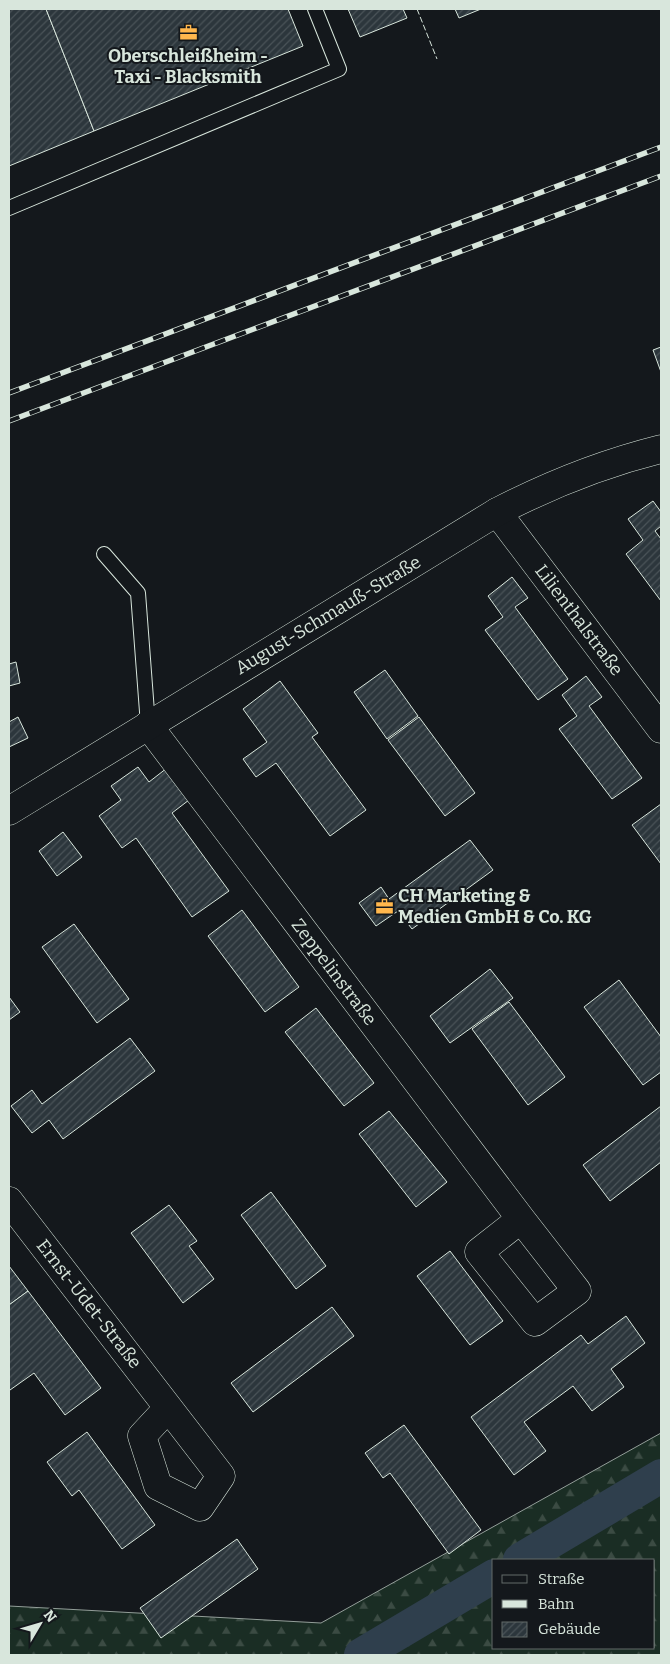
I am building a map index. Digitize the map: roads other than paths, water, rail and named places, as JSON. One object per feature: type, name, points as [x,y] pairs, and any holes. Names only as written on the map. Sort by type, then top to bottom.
[{"type":"street","name":"August-Schmauß-Straße","points":[[9,810],[498,512],[532,494],[633,456],[661,449]]},
{"type":"street","name":"Lilienthalstraße","points":[[498,512],[661,729]]},
{"type":"street","name":"Zeppelinstraße","points":[[148,725],[521,1219]]},
{"type":"street","name":"Ernst-Udet-Straße","points":[[9,1201],[168,1408]]},
{"type":"lane","points":[[9,208],[339,69],[315,9]]},
{"type":"lane","points":[[104,554],[138,593],[148,725]]},
{"type":"waterway","points":[[522,1559],[661,1476]]},
{"type":"waterway","points":[[361,1655],[492,1577]]},
{"type":"railway","points":[[9,393],[661,147]]},
{"type":"railway","points":[[9,421],[661,176]]},
{"type":"place","name":"Oberschleißheim - Taxi - Blacksmith","points":[[188,33]]},
{"type":"place","name":"CH Marketing & Medien GmbH & Co. KG","points":[[384,906]]}]
